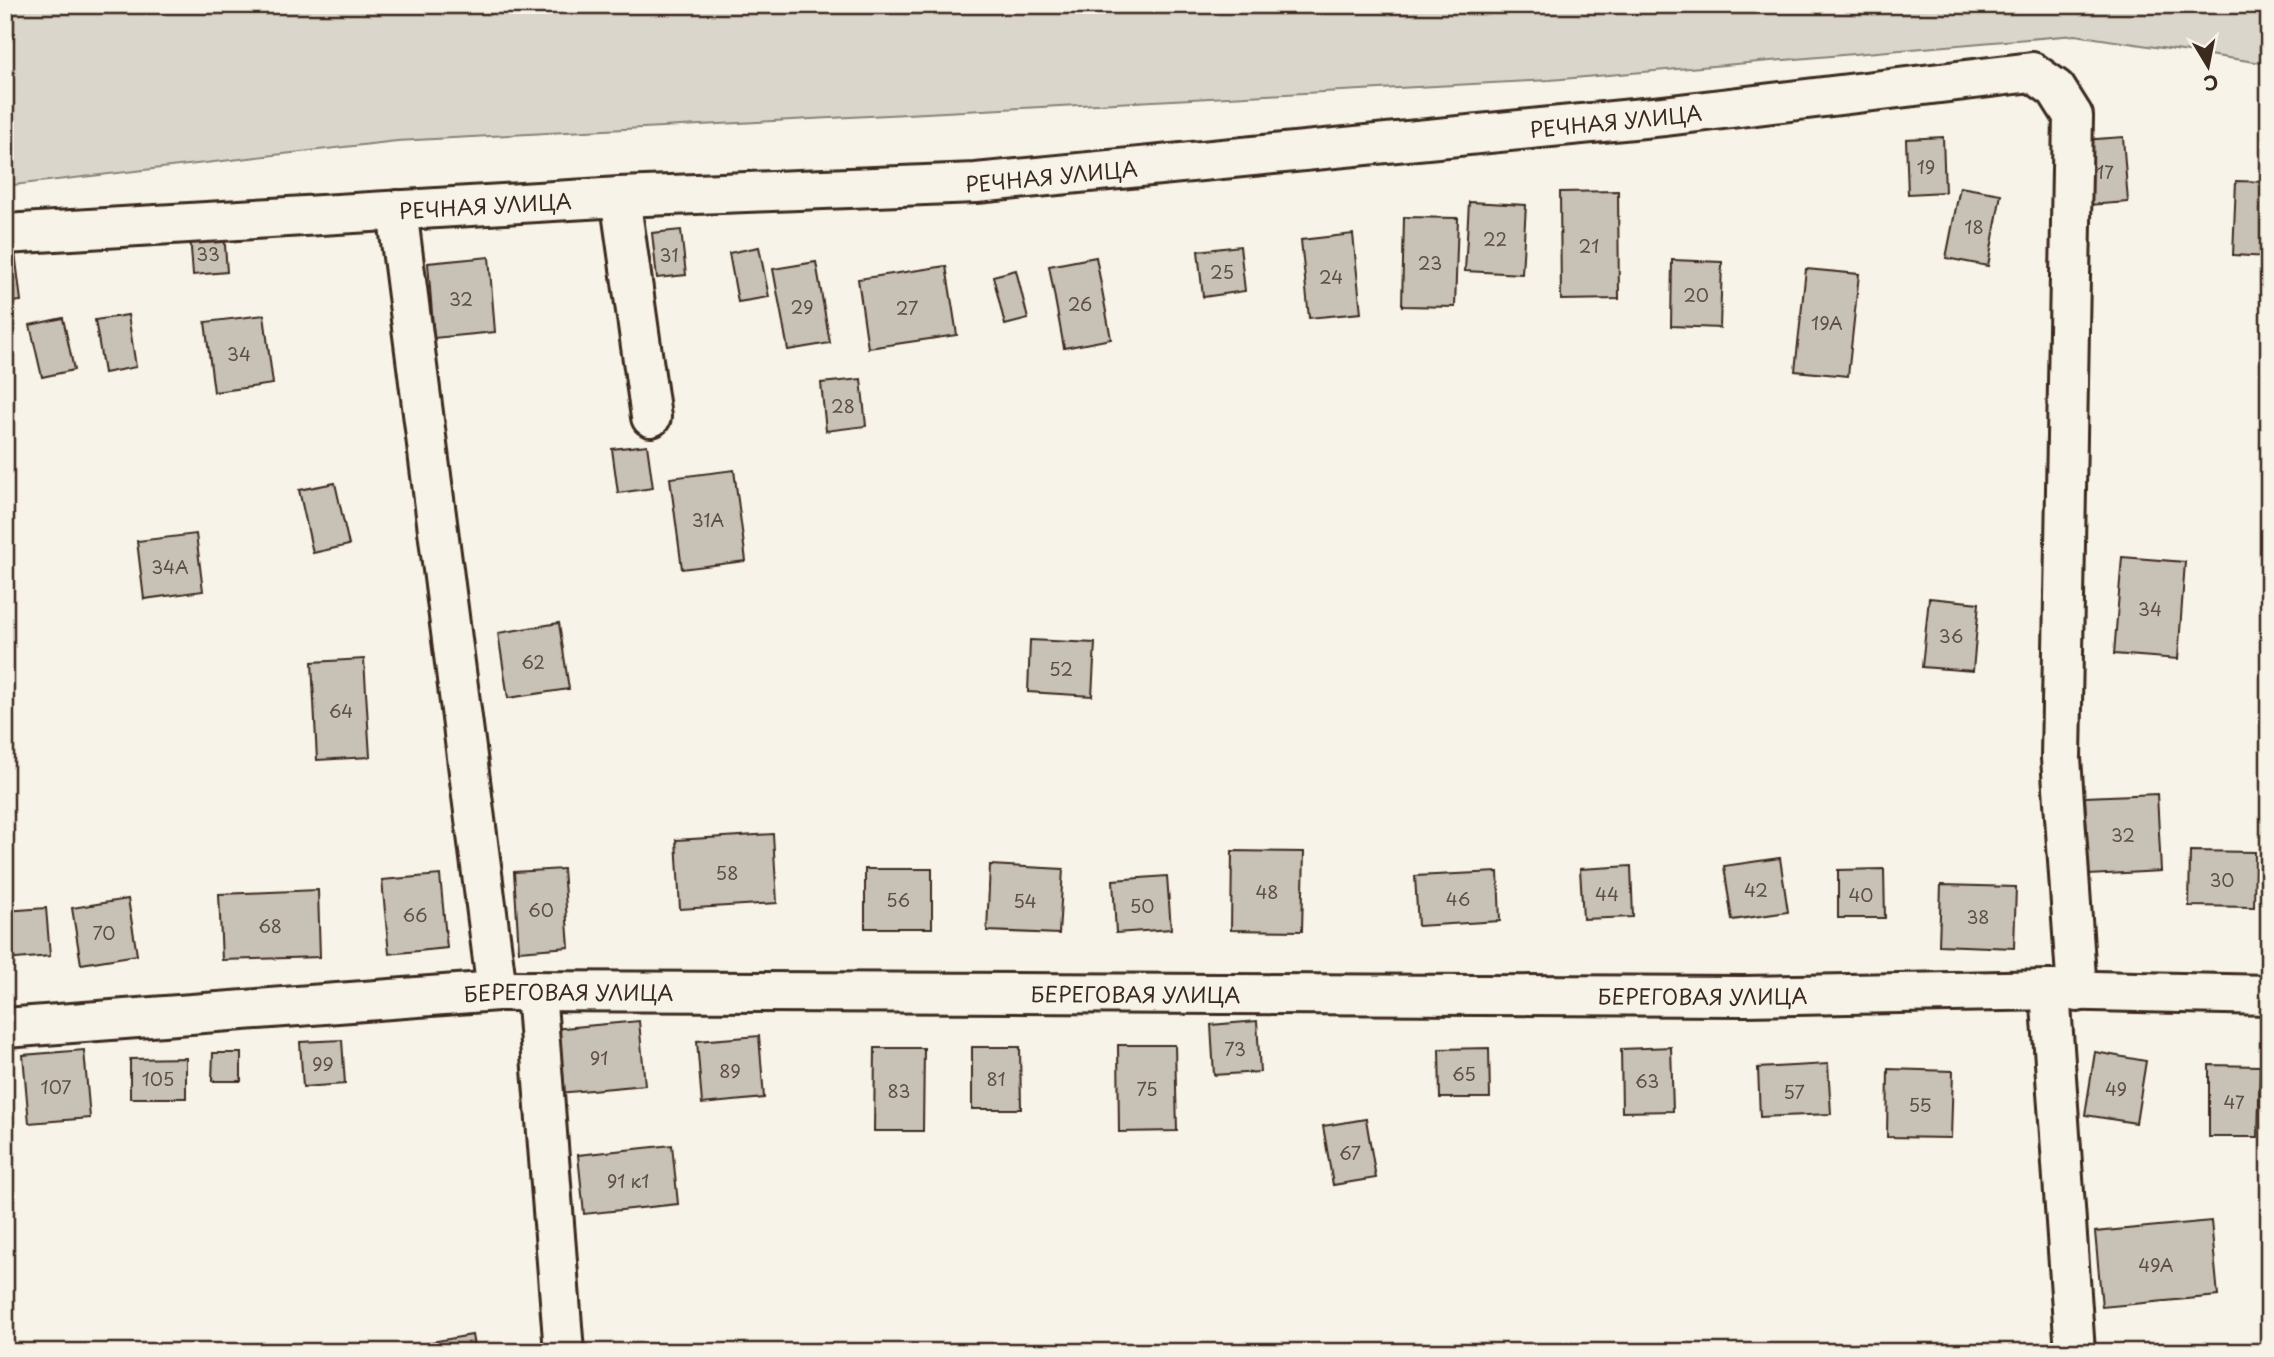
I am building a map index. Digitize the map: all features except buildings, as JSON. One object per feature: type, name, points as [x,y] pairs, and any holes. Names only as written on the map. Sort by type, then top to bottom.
[{"type":"street","name":"РЕЧНАЯ УЛИЦА","points":[[5,234],[620,197],[976,183],[1664,116],[2032,72],[2056,89],[2073,116],[2061,758],[2063,991]]},
{"type":"street","points":[[620,197],[651,417]]},
{"type":"street","points":[[397,209],[497,991]]},
{"type":"street","name":"БЕРЕГОВАЯ УЛИЦА","points":[[5,1028],[497,991],[1744,996],[2063,991],[2269,995]]},
{"type":"street","points":[[536,991],[564,1352]]},
{"type":"street","points":[[2063,991],[2075,1352]]},
{"type":"shaded area","points":[[5,5],[2269,5],[2269,64],[2075,35],[1550,80],[397,141],[5,186]]}]
